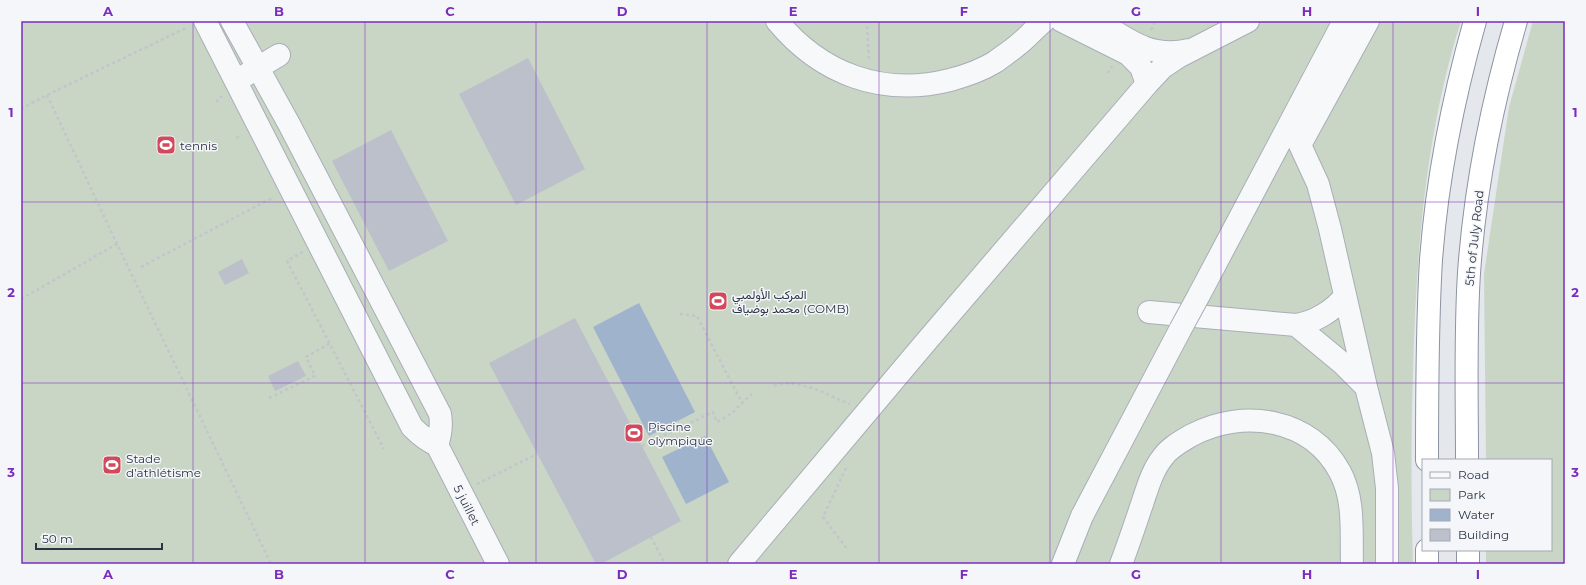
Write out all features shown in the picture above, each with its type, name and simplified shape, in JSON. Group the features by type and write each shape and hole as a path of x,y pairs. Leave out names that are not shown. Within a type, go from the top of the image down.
{"highway":[{"path":"1427,459 1429,291 1435,224 1454,100 1475,21"},
{"name":"5th of July Road","path":"1467,459 1467,303 1476,206 1491,114 1516,21"},
{"path":"1427,551 1427,564"},
{"path":"1468,551 1468,564"}],"street":[{"path":"201,21 235,81 291,188 412,427 423,438 437,445 441,435 442,424 440,414 232,21"},
{"path":"777,21 791,38 814,57 842,72 871,82 902,86 934,84 965,76 994,62 1020,43 1044,21"},
{"path":"1062,21 1094,26 1147,49 1169,52 1192,49"},
{"path":"739,564 925,343 1147,84 1163,67 1192,49 1248,21"},
{"path":"1063,564 1082,516 1344,21"},
{"path":"1300,145 1368,21"},
{"path":"1094,26 1120,50 1132,57 1141,67 1147,84"},
{"path":"235,81 279,55"},
{"path":"1288,127 1300,145 1318,184 1383,453 1387,488 1387,564"},
{"path":"1149,312 1296,325 1314,320 1339,303 1345,296"},
{"path":"1296,325 1342,363 1366,387"},
{"path":"391,383 418,370"},
{"path":"1121,564 1151,477 1162,457 1180,442 1198,432 1222,422 1244,420 1282,424 1299,431 1330,456 1341,473 1350,501 1352,564"},
{"name":"5 juillet","path":"437,445 498,564"}],"path":[{"path":"21,109 46,94 201,21"},
{"path":"867,26 871,82"},
{"path":"46,94 271,564"},
{"path":"141,267 291,188"},
{"path":"318,242 287,261 384,449"},
{"path":"21,299 117,244"},
{"path":"680,314 697,316 742,403"},
{"path":"269,398 315,376 306,357 330,344"},
{"path":"774,386 787,383 800,384 868,411"},
{"path":"642,446 713,412 717,422 732,413 752,394"},
{"path":"489,478 537,454"},
{"path":"847,467 823,517 848,549"},
{"path":"651,537 665,564"}],"green space":[{"name":"المركب الأولمبي محمد بوضياف (COMB)","path":"21,21 1461,21 1439,108 1431,151 1420,240 1414,329 1412,397 1413,564 21,564"},
{"path":"1533,21 1565,21 1565,564 1486,564 1486,551 1552,551 1552,459 1486,459 1484,274 1509,107"}],"water":[{"path":"639,303 695,412 649,436 593,327"},
{"path":"705,436 729,482 686,504 662,457"}],"building":[{"path":"528,58 585,169 516,205 459,94"},
{"path":"391,130 448,241 389,271 332,161"},
{"path":"242,259 249,273 225,285 218,272"},
{"path":"575,318 681,521 601,564 596,564 489,363"},
{"path":"298,361 306,376 275,391 268,376"}],"place":[{"name":"tennis","path":"166,145"},
{"name":"المركب الأولمبي محمد بوضياف (COMB)","path":"718,301"},
{"name":"Piscine olympique","path":"634,433"},
{"name":"Stade d’athlétisme","path":"112,465"}]}
